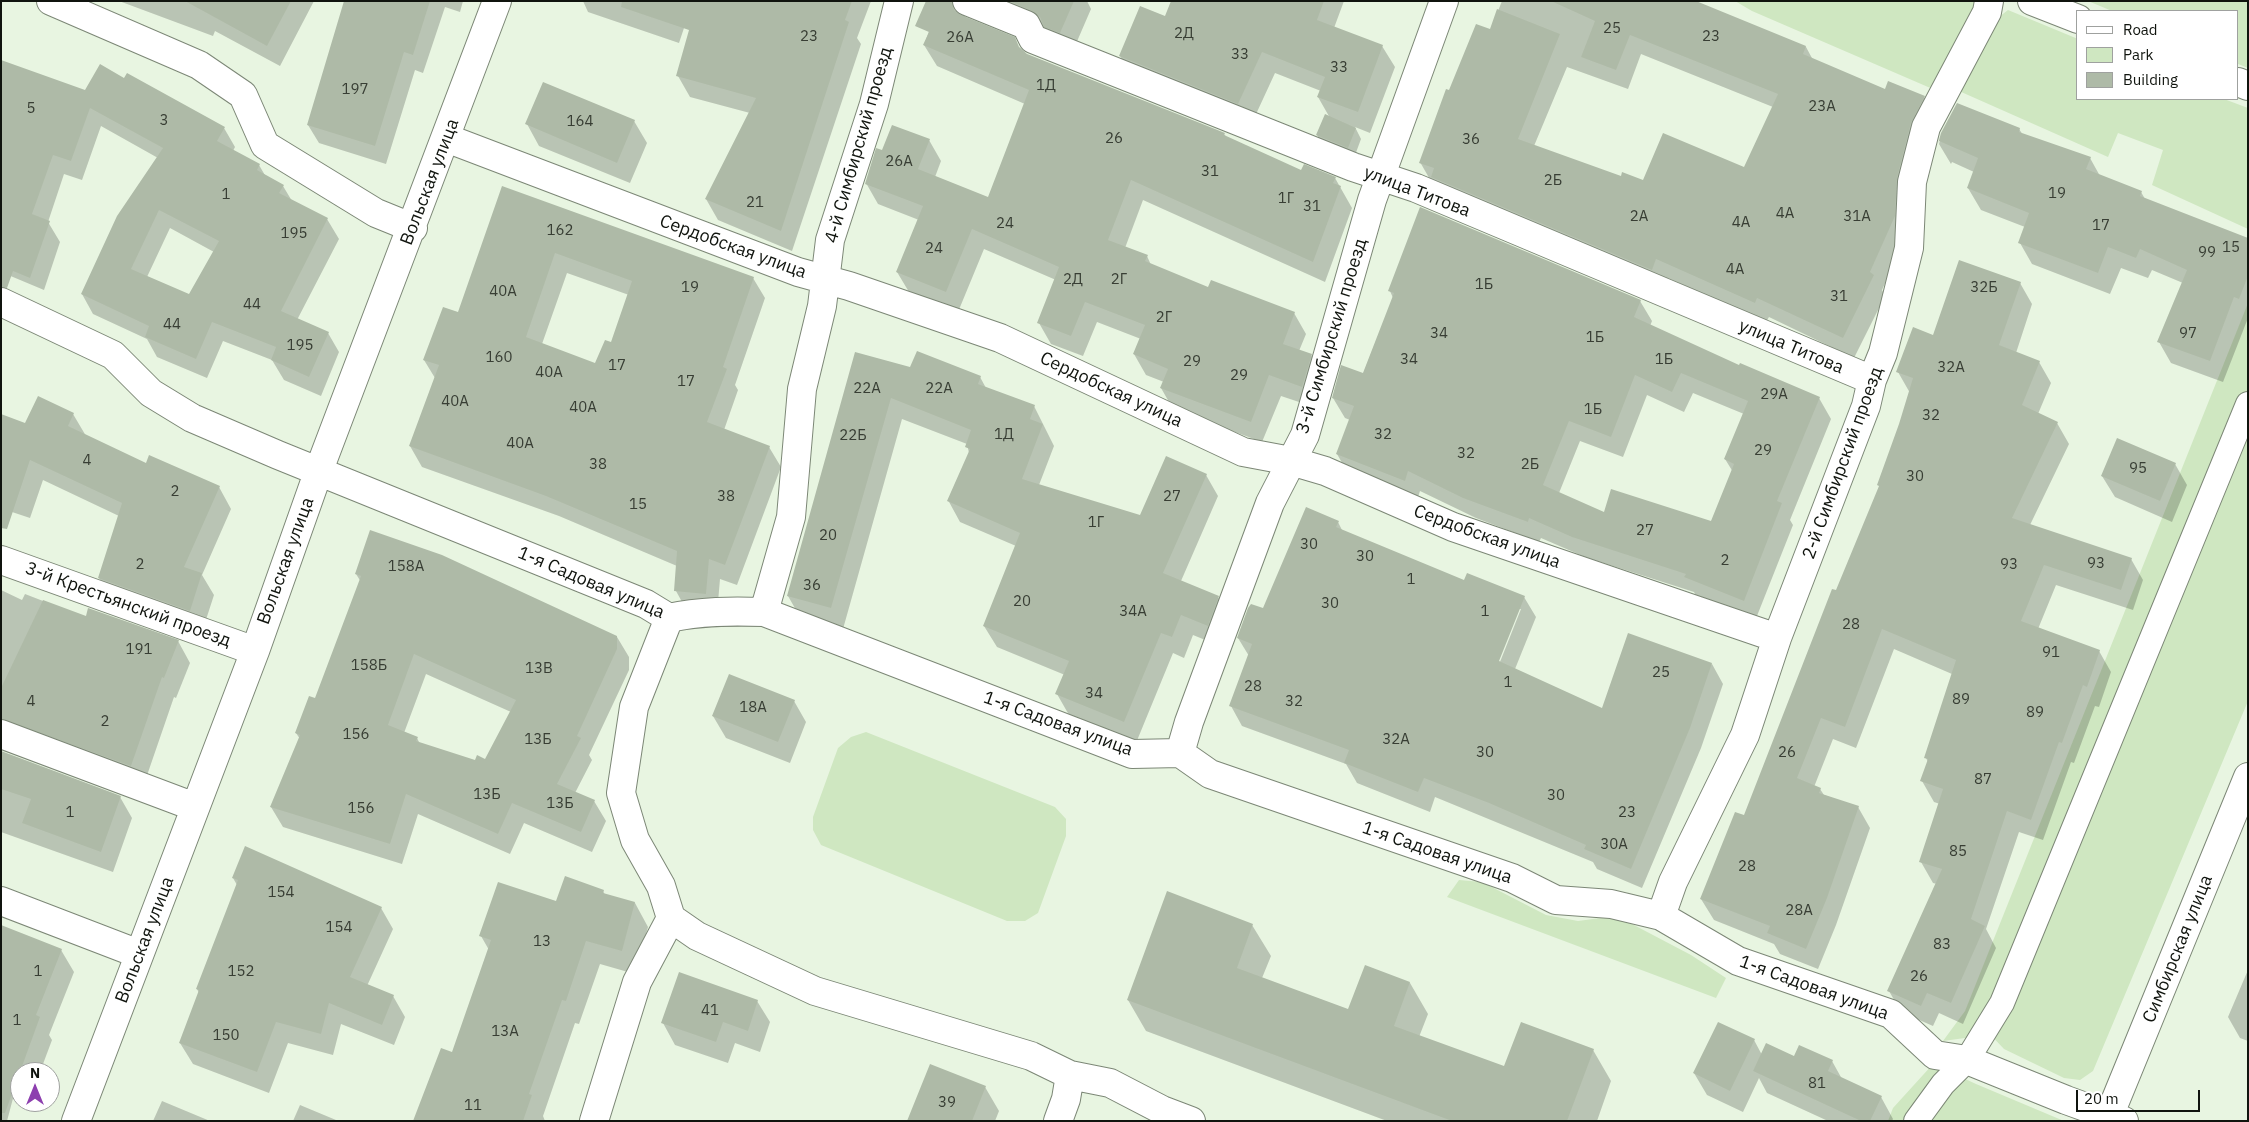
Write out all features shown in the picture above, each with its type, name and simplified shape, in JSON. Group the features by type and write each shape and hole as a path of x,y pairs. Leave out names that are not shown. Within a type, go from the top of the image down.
{"street":[{"path":"51,1 198,65 243,95 265,145 376,213 413,228"},
{"name":"Вольская улица","path":"76,1121 255,651 319,470 413,228 497,1"},
{"name":"4-й Симбирский проезд","path":"764,612 791,517 802,388 826,281 830,240 874,104 899,1"},
{"name":"улица Титова","path":"967,1 1026,25 1033,39 1381,178 1416,188 1872,380"},
{"name":"3-й Симбирский проезд","path":"1180,753 1189,722 1270,503 1305,435 1372,200 1444,1"},
{"name":"2-й Симбирский проезд","path":"1661,916 1673,882 1744,735 1777,638 1866,406 1872,380 1883,353 1909,248 1912,182 1926,127 1986,12 1989,1"},
{"path":"2032,1 2076,18"},
{"name":"Сердобская улица","path":"446,138 798,272 849,286 1000,338 1243,452 1291,461 1325,471 1453,527 1777,638"},
{"name":"1-я Садовая улица","path":"1,302 113,355 151,393 192,418 646,604 669,618 687,614 740,611 764,612 1132,754 1180,753 1210,774 1512,878 1556,900 1611,904 1661,916 1738,961 1891,1014 1935,1055 1967,1060 2114,1119"},
{"name":"3-й Крестьянский проезд","path":"1,560 255,651"},
{"path":"669,618 634,707 621,793 635,840 662,886 671,918 697,936 815,991 1031,1056 1070,1075 1110,1083 1162,1110 1191,1121"},
{"path":"1,734 195,807"},
{"name":"Симбирская улица","path":"2114,1119 2248,777"},
{"path":"1,901 139,954"},
{"path":"594,1121 637,982 671,918"},
{"path":"1058,1121 1066,1100 1070,1075"}],"lane":[{"path":"1916,1121 1943,1084 1967,1060 2002,1003 2248,404"}],"green space":[{"path":"1735,1 1976,1 1976,7 1935,90 1752,11"},
{"path":"2088,1 2248,1 2248,68 2239,64 2239,10 2110,10"},
{"path":"2008,10 2076,38 2076,100 2227,100 2248,108 2248,229 2152,185 2163,150 2118,133 2108,157 1959,91 1999,17"},
{"path":"2248,303 2248,701 2093,1071 2080,1080 2064,1078 2004,1049 1985,1029 1965,1038 1943,1041 1965,1011"},
{"path":"866,732 1055,807 1066,819 1066,836 1038,913 1025,921 1007,921 821,845 813,830 813,817 838,748 851,737"},
{"path":"1459,880 1482,882 1546,915 1578,921 1608,917 1632,924 1691,955 1726,978 1716,998 1447,897"},
{"path":"1933,1064 2064,1121 1888,1121 1893,1108"}],"building":[{"path":"185,1 291,1 267,46"},
{"path":"344,1 430,1 413,55 404,52 375,146 307,125"},
{"path":"622,1 852,1 845,20 849,22 781,231 705,199 756,98 676,76 689,30 621,7"},
{"path":"926,1 952,1 954,10 961,15 1015,37 1019,47 1027,54 1225,133 1224,135 1301,170 1304,164 1336,177 1333,183 1341,186 1313,262 1131,180 1108,240 1148,255 1145,261 1208,287 1211,280 1295,312 1283,344 1312,354 1302,387 1269,375 1251,422 1160,388 1168,369 1133,354 1145,325 1085,302 1071,336 1037,323 1059,267 972,229 946,292 896,272 923,206 865,184 876,148 882,150 892,125 930,139 918,169 988,197 1029,90 923,45 929,32 915,26"},
{"path":"1009,1 1074,1 1060,33 1044,27 1040,17 1032,11"},
{"path":"1171,1 1324,1 1317,20 1383,45 1358,112 1317,97 1325,77 1262,52 1238,104 1119,56 1140,6 1165,16"},
{"path":"1551,1 1696,1 1806,46 1803,54 1885,89 1888,81 1925,96 1911,123 1897,178 1895,216 1870,272 1874,275 1843,338 1757,298 1755,303 1656,259 1652,270 1431,177 1434,168 1419,163 1446,89 1449,90 1476,24 1490,29 1497,9 1560,34 1518,139 1621,176 1622,172 1643,180 1663,133 1744,167 1778,94 1630,35 1616,70 1581,57 1595,21"},
{"path":"1,60 85,90 100,64 124,78 127,73 225,127 217,141 260,164 257,170 284,185 279,193 328,218 281,311 329,332 309,377 271,360 276,347 212,322 196,359 145,337 149,326 81,294 117,216 163,148 90,108 71,161 53,155 32,214 50,221 30,278 13,271 7,288 1,287","holes":["159,210 219,241 189,294 131,269"]},
{"path":"543,82 635,120 617,163 525,124"},
{"path":"1957,103 2020,128 2019,132 2091,157 2086,169 2142,191 2140,196 2248,238 2248,276 2239,299 2234,297 2210,361 2157,342 2187,270 2140,249 2136,258 2108,247 2098,273 2018,243 2029,213 1967,188 1978,158 1939,141 1938,144 1941,133"},
{"path":"1325,114 1356,128 1348,148 1316,135"},
{"path":"502,186 754,277 723,367 727,369 707,422 770,446 725,565 709,559 706,594 674,591 677,551 546,496 409,446 439,365 423,360 443,307 458,312","holes":["555,253 632,281 611,342 605,340 595,363 526,337"]},
{"path":"1420,207 1641,300 1634,317 1739,365 1740,363 1820,397 1777,501 1782,503 1744,601 1684,577 1686,574 1572,537 1529,518 1528,522 1463,498 1408,471 1405,481 1336,454 1354,406 1332,398 1341,365 1363,373 1394,293 1388,291","holes":["1681,373 1748,401 1724,459 1734,464 1711,521 1611,489 1604,512 1543,485 1569,421 1611,437 1635,375 1672,392"]},
{"path":"1959,260 2021,282 1999,345 2040,361 2022,405 2058,422 2012,518 2132,558 2121,590 2044,565 2021,621 2100,650 2087,687 2083,685 2062,743 2059,742 2031,820 2007,811 1971,919 1985,926 1951,1003 1927,993 1921,1006 1887,991 1942,869 1919,862 1943,789 1920,781 1928,759 1924,758 1956,660 1882,629 1845,727 1821,718 1797,778 1821,788 1819,793 1859,806 1827,898 1806,949 1767,933 1770,926 1700,899 1735,812 1744,815 1832,589 1836,590 1879,486 1877,485 1913,378 1896,372 1913,327 1933,335"},
{"path":"917,351 981,376 978,384 1035,405 1030,419 1043,424 1022,479 1140,515 1166,456 1207,474 1163,573 1219,596 1208,626 1181,615 1172,637 1161,633 1124,722 1055,694 1069,661 983,626 1020,533 947,501 970,449 965,447 971,430 891,398 831,608 787,596 855,352 910,367"},
{"path":"38,396 74,413 68,426 146,463 149,455 220,486 184,567 202,573 190,611 98,578 122,503 30,460 7,529 1,528 1,414 25,423"},
{"path":"2117,438 2176,463 2160,501 2101,476"},
{"path":"1306,507 1339,521 1336,527 1464,580 1467,573 1525,596 1499,661 1602,708 1628,633 1712,663 1690,728 1631,869 1584,849 1586,845 1489,803 1424,778 1418,792 1344,763 1349,750 1229,706 1252,644 1237,638 1248,608 1251,604 1263,608"},
{"path":"370,530 442,555 617,636 617,649 577,736 581,738 557,784 595,800 581,832 512,803 498,834 406,794 390,844 270,807 300,735 295,733 309,696 315,698 361,576 355,574","holes":["414,654 516,700 485,759 477,755 475,760 416,741 418,737 388,725"]},
{"path":"43,600 86,616 88,608 179,640 164,678 162,677 131,766 1,719 1,688"},
{"path":"729,674 795,700 778,742 712,716"},
{"path":"1,751 121,796 101,852 22,823 31,799 1,789"},
{"path":"245,846 382,907 350,977 394,995 382,1025 329,1003 321,1034 276,1022 257,1072 179,1043 199,990 196,989 238,880 232,878"},
{"path":"565,876 604,890 603,893 635,902 622,951 586,941 566,1001 562,1000 529,1094 532,1095 523,1121 413,1121 441,1048 452,1052 491,940 479,936 498,882 556,901"},
{"path":"1167,891 1253,924 1237,968 1348,1009 1365,965 1410,982 1394,1026 1504,1066 1521,1022 1594,1049 1567,1121 1452,1121 1127,1000"},
{"path":"1,925 62,949 36,1015 40,1017 24,1062 10,1062 10,1099 5,1113 1,1113"},
{"path":"679,972 758,1000 748,1031 723,1022 716,1042 661,1023"},
{"path":"1718,1022 1755,1039 1730,1091 1693,1073"},
{"path":"1766,1043 1794,1056 1799,1045 1833,1060 1828,1071 1882,1096 1870,1121 1861,1121 1753,1071"},
{"path":"930,1064 986,1086 972,1121 907,1121"}]}
